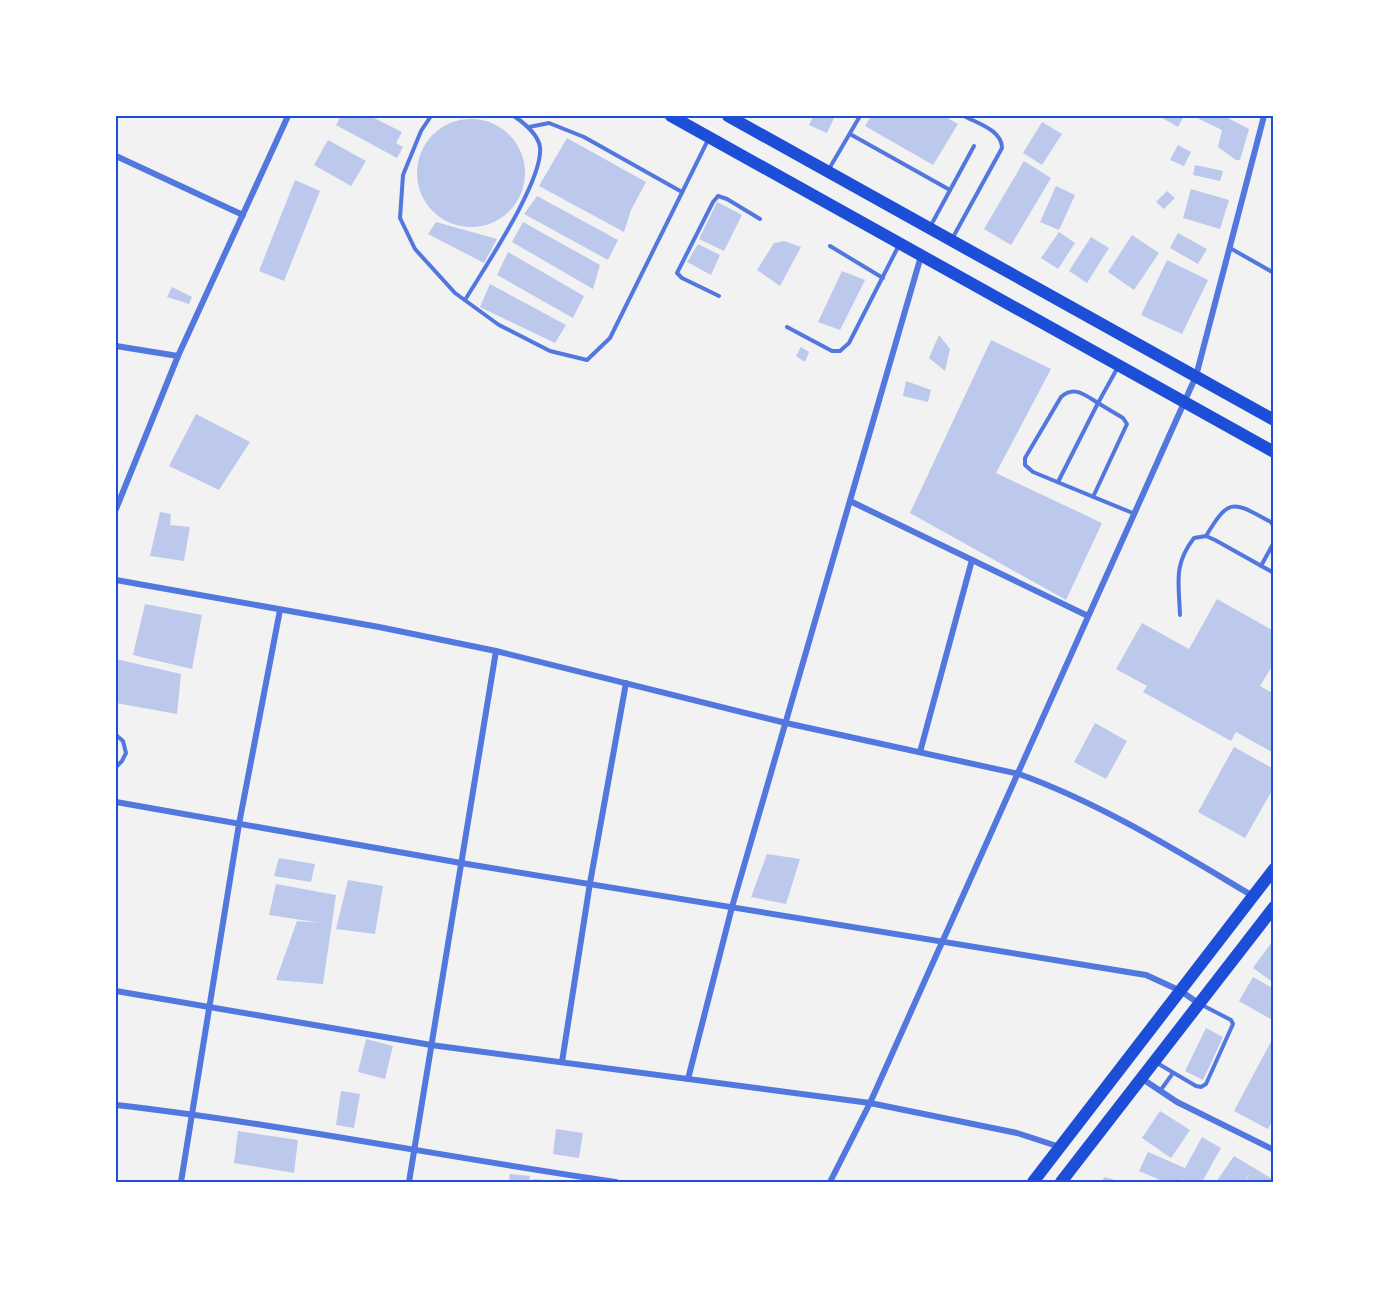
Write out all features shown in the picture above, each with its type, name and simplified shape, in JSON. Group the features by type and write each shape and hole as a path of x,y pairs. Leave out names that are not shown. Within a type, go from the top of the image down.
{"highway":[{"path":"671,116 1274,452"},
{"path":"728,116 1274,420"},
{"path":"1033,1182 1274,869"},
{"path":"1061,1182 1273,909"}],"street":[{"path":"116,509 178,356 288,116"},
{"path":"830,1182 870,1103 1196,376 1264,116"},
{"path":"116,156 243,215"},
{"path":"688,1079 732,907 921,256"},
{"path":"116,346 178,356"},
{"path":"850,501 1088,616"},
{"path":"920,752 972,560"},
{"path":"116,580 496,651 786,723 1019,774 1055,787 1155,838 1253,896"},
{"path":"181,1182 194,1114 239,824 280,610"},
{"path":"409,1182 496,651"},
{"path":"562,1062 590,882 626,683"},
{"path":"116,802 461,862 1146,975 1180,991 1198,1003"},
{"path":"116,992 431,1045 870,1103 1017,1133 1060,1147"},
{"path":"1141,1078 1177,1102 1274,1150"},
{"path":"116,1105 194,1114 616,1182"}],"lane":[{"path":"431,116 421,131 403,175 400,218 415,249 455,293 499,325 550,351 587,360 610,338 710,137"},
{"path":"465,300 514,220 539,164 540,146 529,128 514,116"},
{"path":"828,171 860,116"},
{"path":"951,240 1002,148 995,132 964,116"},
{"path":"529,128 549,123 584,137 682,192"},
{"path":"850,134 950,190"},
{"path":"929,229 974,146"},
{"path":"718,296 682,278 677,273 713,202 718,196 727,199 760,219"},
{"path":"787,327 832,351 840,351 849,344 900,244"},
{"path":"830,246 883,278"},
{"path":"1230,248 1274,273"},
{"path":"1058,482 1118,366"},
{"path":"1092,496 1127,424 1123,418 1077,391 1067,391 1061,397 1025,458 1025,465 1033,472 1135,514"},
{"path":"1206,536 1220,512 1239,505 1271,522 1274,527"},
{"path":"1180,615 1178,565 1194,538 1206,536 1274,573"},
{"path":"1261,566 1274,542"},
{"path":"116,735 123,741 126,753 116,767"},
{"path":"1154,1061 1196,1086 1201,1087 1206,1084 1233,1029 1231,1020 1198,1003"},
{"path":"1160,1091 1173,1073"}],"building":[{"path":"341,116 370,116 402,132 396,143 403,147 397,158 336,125"},
{"path":"813,116 835,116 827,133 809,125"},
{"path":"871,116 944,116 958,124 933,165 865,126"},
{"path":"1159,116 1184,116 1178,127"},
{"path":"1193,116 1224,116 1249,129 1240,160 1236,160 1218,147 1222,130"},
{"path":"471,119 492,123 509,135 521,152 525,173 521,194 509,211 492,223 471,227 450,223 433,211 421,194 417,173 421,152 433,135 450,123"},
{"path":"1042,122 1062,134 1042,165 1023,153"},
{"path":"567,138 646,182 631,210 624,232 539,186"},
{"path":"328,140 366,161 351,186 314,165"},
{"path":"1178,145 1191,152 1184,166 1170,160"},
{"path":"1024,161 1051,178 1011,245 984,229"},
{"path":"1195,165 1223,171 1220,181 1193,175"},
{"path":"295,180 320,191 284,281 259,271"},
{"path":"1056,186 1075,195 1059,230 1040,222"},
{"path":"1191,189 1229,200 1220,229 1183,218"},
{"path":"1167,191 1175,198 1164,209 1156,202"},
{"path":"537,196 618,240 608,260 524,214"},
{"path":"717,202 742,215 724,251 699,239"},
{"path":"436,222 497,239 484,263 428,234"},
{"path":"523,222 600,265 593,289 512,242"},
{"path":"1059,232 1075,243 1058,269 1041,258"},
{"path":"1178,233 1207,249 1198,264 1170,248"},
{"path":"1132,235 1159,253 1134,290 1108,272"},
{"path":"1091,237 1109,248 1087,283 1069,271"},
{"path":"784,241 801,247 780,286 757,270 774,243"},
{"path":"698,244 720,255 711,275 687,262"},
{"path":"508,252 584,296 573,318 497,275"},
{"path":"1167,260 1208,280 1182,334 1141,315"},
{"path":"842,271 865,280 840,330 818,322"},
{"path":"490,284 566,325 555,343 480,307"},
{"path":"172,287 192,297 189,304 167,297"},
{"path":"939,335 950,349 945,371 929,358"},
{"path":"991,340 1051,369 996,473 1102,523 1066,600 910,513"},
{"path":"801,347 809,352 805,362 796,356"},
{"path":"906,381 931,390 928,402 903,396"},
{"path":"196,414 250,442 219,490 169,466"},
{"path":"160,512 171,514 170,525 190,527 184,561 150,556"},
{"path":"1217,599 1274,631 1274,663 1260,686 1274,694 1274,753 1236,732 1231,741 1143,692 1147,686 1116,669 1142,623 1189,649"},
{"path":"145,604 202,615 192,669 133,655"},
{"path":"116,659 181,674 177,714 116,703"},
{"path":"1095,723 1127,741 1106,779 1074,762"},
{"path":"1234,747 1274,769 1274,787 1245,838 1198,812"},
{"path":"767,854 800,859 786,904 751,897"},
{"path":"279,858 315,864 311,882 274,876"},
{"path":"348,880 383,886 375,934 336,929"},
{"path":"276,884 336,895 323,984 276,980 297,921 321,923 269,915"},
{"path":"1274,939 1274,983 1253,968"},
{"path":"1253,977 1274,989 1274,1021 1239,1001"},
{"path":"1206,1028 1223,1037 1203,1080 1185,1071"},
{"path":"1274,1036 1274,1118 1268,1129 1234,1111"},
{"path":"366,1039 393,1046 385,1079 358,1072"},
{"path":"341,1091 360,1094 354,1128 336,1125"},
{"path":"1160,1111 1190,1130 1171,1158 1142,1138"},
{"path":"556,1129 583,1133 579,1158 553,1154"},
{"path":"238,1131 298,1140 294,1173 234,1163"},
{"path":"1202,1137 1221,1148 1202,1182 1188,1182 1182,1179 1181,1182 1165,1182 1139,1171 1148,1152 1185,1168"},
{"path":"1234,1156 1274,1182 1245,1182 1250,1173 1244,1182 1216,1182"},
{"path":"510,1174 530,1176 529,1182 509,1182"},
{"path":"1104,1177 1122,1182 1102,1182"},
{"path":"533,1179 555,1181 555,1182 533,1182"}]}
